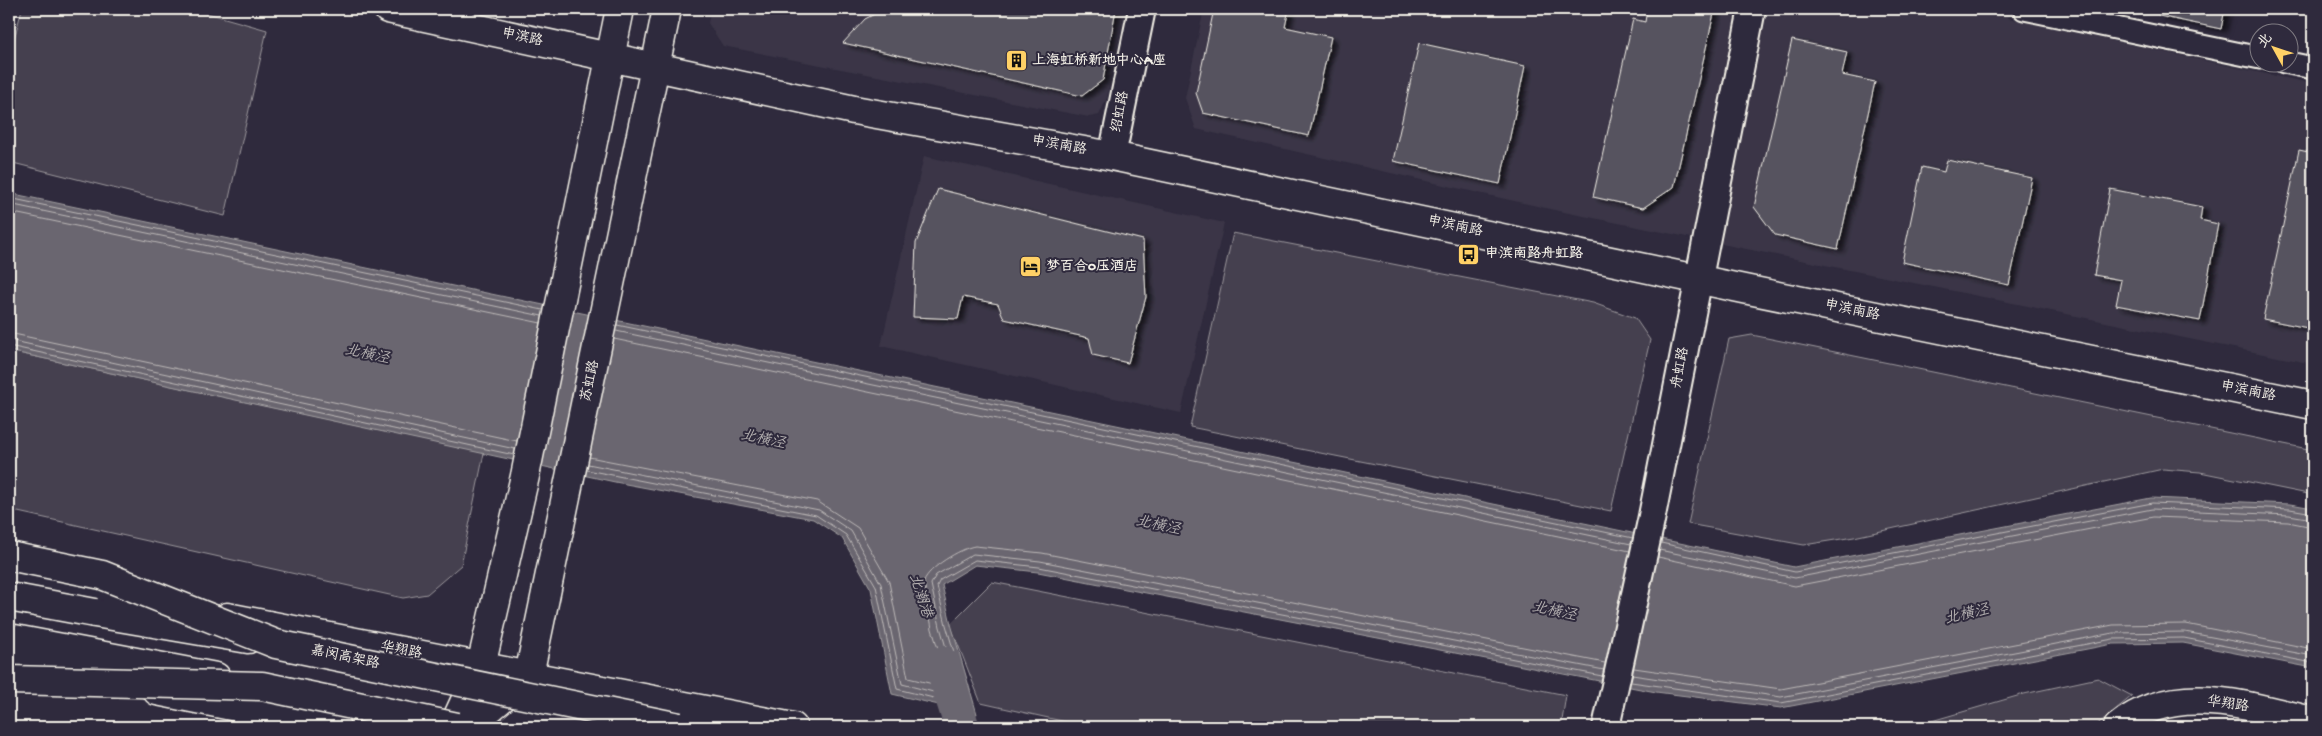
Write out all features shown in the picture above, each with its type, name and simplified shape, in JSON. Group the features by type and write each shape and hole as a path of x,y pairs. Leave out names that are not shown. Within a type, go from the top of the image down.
{"main road":[{"name":"申滨路","path":"388,9 655,67"},
{"path":"453,727 481,666 525,476 620,9"},
{"name":"苏虹路","path":"529,675 609,297 667,9"},
{"name":"申滨南路","path":"655,67 854,110 1112,156 2313,405"},
{"path":"9,556 102,575 276,644"},
{"name":"华翔路","path":"9,574 793,727"},
{"name":"嘉闵高架路","path":"9,597 276,644 679,727"},
{"path":"9,638 262,686 457,727"},
{"path":"9,661 336,727"},
{"path":"468,727 529,675"},
{"path":"9,680 262,686"},
{"name":"华翔路","path":"2118,727 2163,704 2219,700 2313,721"}],"street":[{"name":"绍虹路","path":"1112,156 1142,9"},
{"name":"舟虹路","path":"1609,716 1651,521 1752,9"},
{"path":"2024,9 2250,56"},
{"path":"2300,65 2313,68"}],"shaded area":[{"path":"22,9 193,9 267,30 225,216 9,162 9,58"},
{"path":"711,9 1126,9 1107,98 1099,115 1089,117 723,46 708,23"},
{"path":"1204,9 2011,9 2008,18 2250,70 2250,72 2313,84 2313,364 1559,211 1196,129 1185,98"},
{"path":"924,156 1224,223 1181,413 881,346"},
{"path":"1233,233 1593,303 1635,318 1650,340 1611,511 1190,427"},
{"path":"1752,335 2313,450 2313,495 2200,472 2163,469 1854,537 1804,545 1688,524 1729,339"},
{"path":"9,351 484,453 461,565 427,594 403,598 9,510"},
{"path":"992,582 1566,695 1561,727 1089,727 981,703 950,624"},
{"path":"2098,678 2132,696 2094,727 1911,727 2024,694"}],"water":[{"name":"北横泾","path":"9,193 1794,567 2151,498 2290,504 2313,508 2313,668 2183,643 2113,644 1781,708 1656,692 1038,572 975,565 942,585 951,624 977,714 892,694 871,589 842,538 813,519 615,482 9,351"}],"building":[{"name":"上海虹桥新地中心A座","path":"884,9 1116,9 1103,80 1082,96 843,43 865,19"},
{"path":"1214,9 1289,9 1285,27 1331,37 1309,136 1203,113 1196,93"},
{"path":"1647,9 1715,9 1674,187 1643,208 1593,197 1633,19 1645,22"},
{"path":"2160,9 2225,9 2221,29 2159,16"},
{"path":"1792,40 1847,52 1842,75 1875,82 1838,249 1775,235 1754,207"},
{"path":"1419,43 1525,66 1500,184 1393,161"},
{"path":"2299,150 2313,153 2313,329 2263,319"},
{"path":"1947,160 2032,178 2009,285 1902,262 1922,167 1944,172"},
{"name":"梦百合0压酒店","path":"938,189 1143,240 1146,297 1128,363 1093,355 1089,338 1004,319 998,304 963,297 958,319 913,317 916,243"},
{"path":"2110,189 2202,207 2200,220 2218,224 2200,321 2116,305 2121,280 2094,275"}],"waterway":[{"name":"北潮港","path":"942,664 962,727"}],"place":[{"name":"上海虹桥新地中心A座","path":"1016,61"},
{"name":"申滨南路舟虹路","path":"1469,254"},
{"name":"梦百合0压酒店","path":"1030,267"}]}
